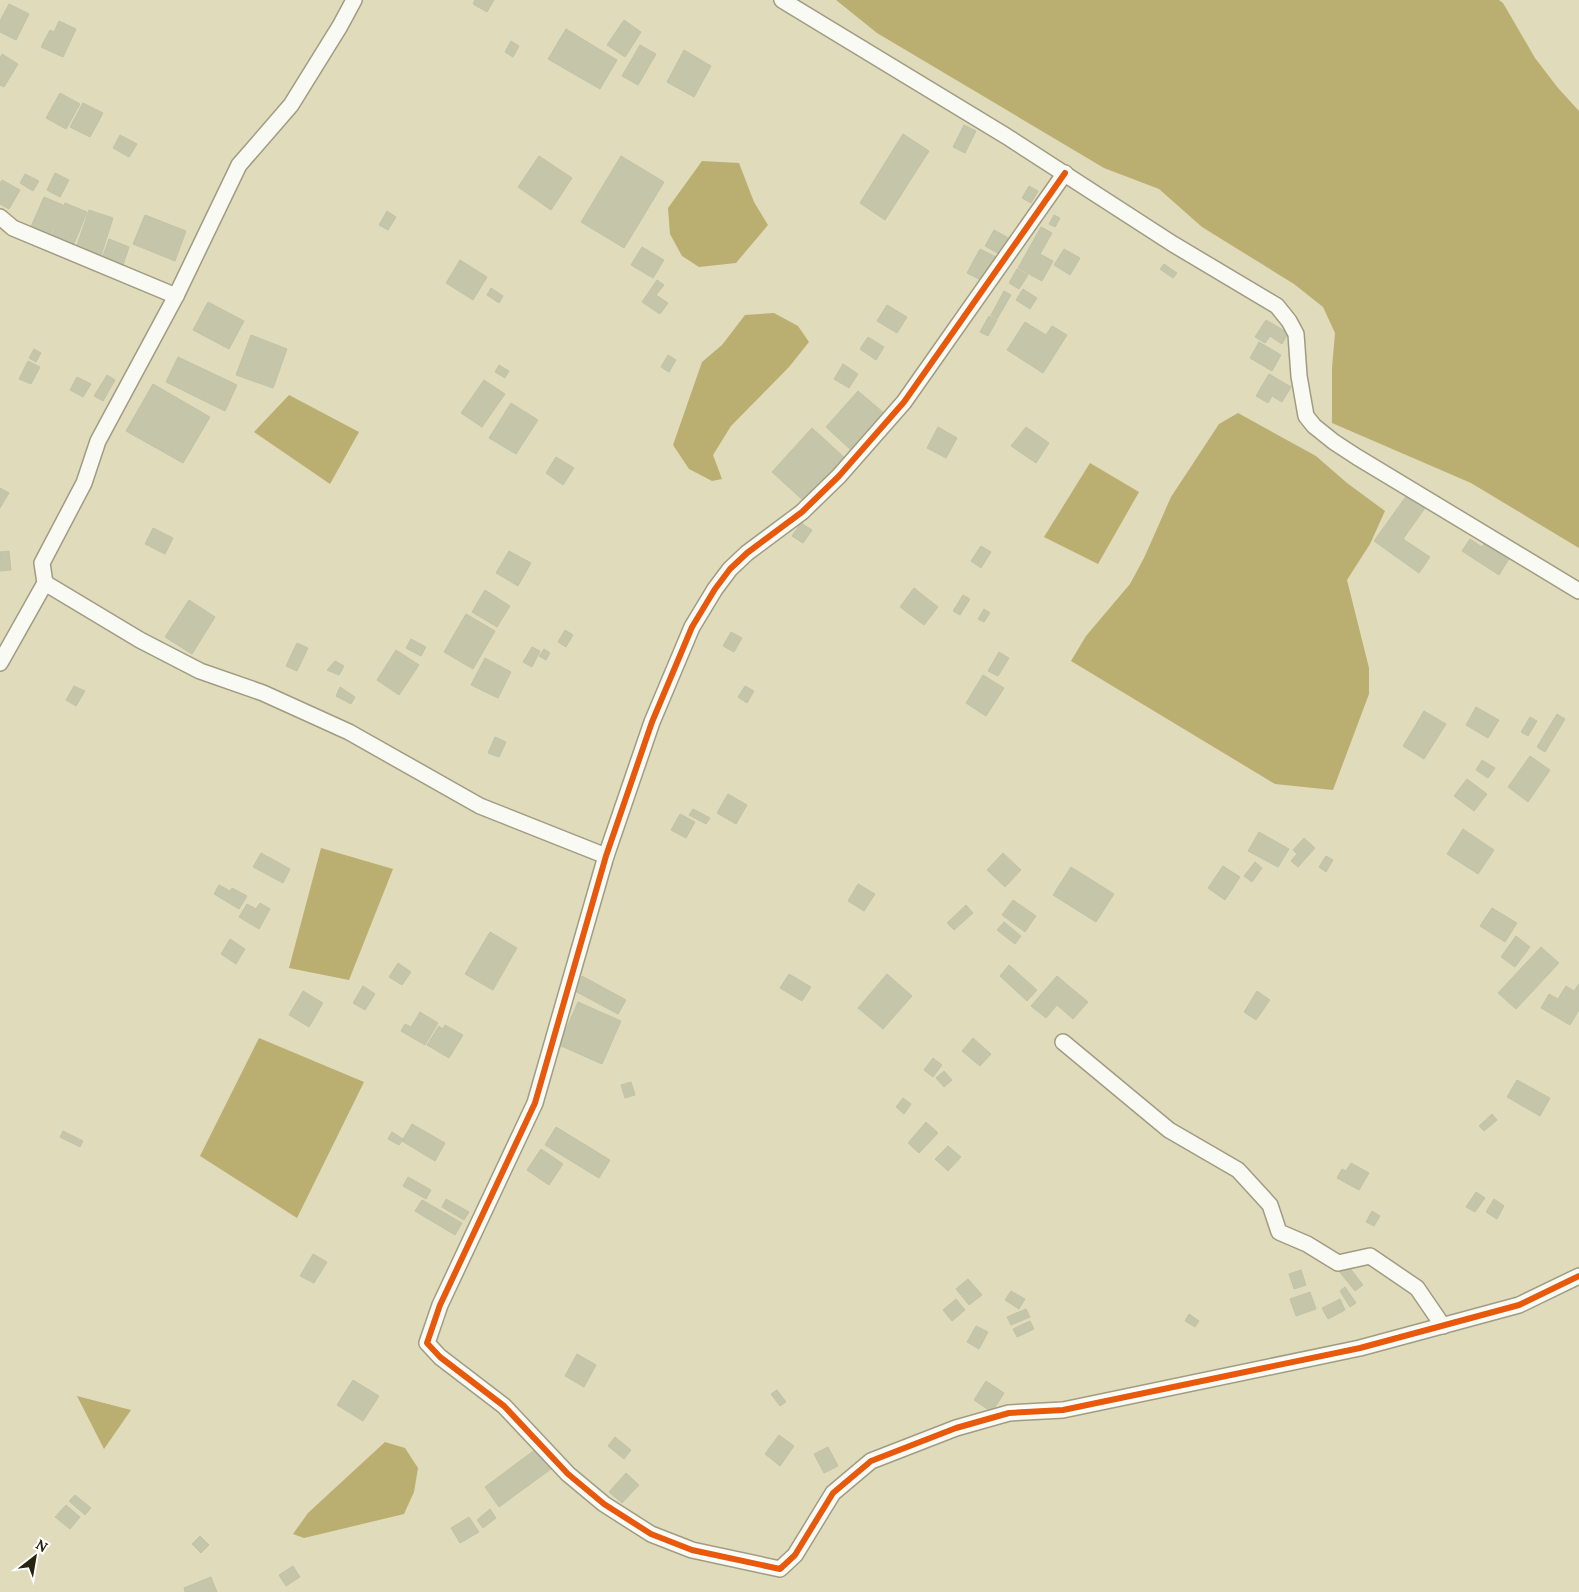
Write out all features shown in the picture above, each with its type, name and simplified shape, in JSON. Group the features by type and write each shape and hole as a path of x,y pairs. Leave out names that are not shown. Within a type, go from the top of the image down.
{"street":[{"path":"0,663 45,583 42,563 84,483 98,441 176,296 239,165 291,105 354,0"},
{"path":"782,0 1065,173 1173,244 1277,306 1296,334 1299,376 1306,416 1314,426 1357,457 1579,591"},
{"path":"1065,173 904,402 839,476 802,512 747,553 730,569 715,589 692,627 652,722 606,856 535,1102 440,1305 428,1343 440,1357 504,1406 568,1474 604,1504 651,1534 692,1550 780,1569 795,1555 833,1492 871,1461 956,1428 1009,1413 1063,1410 1360,1348 1519,1305 1579,1276"},
{"path":"0,217 13,228 176,296"},
{"path":"45,583 140,640 200,671 272,696 349,732 480,806 606,856"},
{"path":"1063,1042 1169,1130 1238,1170 1270,1205 1279,1232 1307,1244 1338,1263 1370,1256 1417,1288 1443,1326"}],"shaded area":[{"path":"836,0 1499,0 1503,3 1535,58 1579,111 1579,548 1471,483 1332,423 1332,368 1335,333 1323,307 1294,284 1202,227 1159,189 1104,168 877,33"},
{"path":"702,161 739,163 754,202 768,225 736,263 699,267 682,256 670,234 668,208"},
{"path":"774,313 798,326 809,342 789,367 731,426 713,455 722,479 712,481 689,469 673,445 702,362 722,345 745,315"},
{"path":"289,395 359,432 330,484 254,432"},
{"path":"1238,413 1316,456 1347,483 1385,511 1370,544 1347,580 1369,668 1369,694 1333,790 1275,784 1071,661 1086,636 1130,584 1144,558 1171,497 1219,424"},
{"path":"1090,463 1139,492 1098,564 1044,537"},
{"path":"321,848 393,869 349,980 289,968"},
{"path":"259,1038 364,1082 297,1218 200,1156"},
{"path":"77,1396 131,1410 104,1449"},
{"path":"385,1442 405,1448 418,1468 414,1492 404,1514 304,1538 293,1534 308,1513"}],"building":[{"path":"475,0 494,0 487,12 473,4"},
{"path":"9,4 29,14 16,40 0,32 0,21"},
{"path":"624,20 641,32 625,57 607,45"},
{"path":"59,21 76,29 63,57 41,47 50,30 54,32"},
{"path":"566,29 617,60 600,89 548,59"},
{"path":"511,41 519,46 513,57 505,52"},
{"path":"640,45 656,54 638,85 622,76"},
{"path":"684,50 711,66 694,97 667,82"},
{"path":"2,54 18,64 4,87 0,85 0,58"},
{"path":"60,93 80,104 66,129 46,118"},
{"path":"83,103 103,113 90,137 70,127"},
{"path":"964,125 976,131 965,153 953,147"},
{"path":"903,134 929,151 885,220 860,203"},
{"path":"120,135 137,144 129,157 113,148"},
{"path":"539,156 572,178 551,210 518,187"},
{"path":"621,156 664,182 624,248 581,222"},
{"path":"55,173 69,180 60,197 47,190"},
{"path":"25,174 39,181 33,191 20,183"},
{"path":"2,180 20,190 9,209 0,204 0,183"},
{"path":"1029,186 1038,191 1031,203 1022,198"},
{"path":"44,197 63,205 49,237 30,229"},
{"path":"65,203 87,212 73,246 51,236"},
{"path":"89,210 113,218 100,259 75,251"},
{"path":"387,211 396,217 388,230 379,225"},
{"path":"145,215 186,231 175,261 133,244"},
{"path":"1054,215 1060,218 1055,227 1049,224"},
{"path":"1041,227 1052,233 1040,254 1053,261 1042,281 1018,268"},
{"path":"994,230 1012,240 1003,256 985,246"},
{"path":"109,239 129,247 122,268 101,261"},
{"path":"642,247 664,260 653,278 631,265"},
{"path":"980,249 1000,259 987,283 967,273"},
{"path":"1064,249 1080,258 1070,275 1054,265"},
{"path":"460,260 487,277 473,300 446,283"},
{"path":"1164,264 1177,273 1173,278 1160,269"},
{"path":"1017,269 1028,275 1019,289 1009,283"},
{"path":"657,280 664,285 656,295 668,303 660,314 642,302"},
{"path":"491,288 503,296 499,303 487,295"},
{"path":"1023,289 1037,298 1030,309 1016,300"},
{"path":"1004,291 1011,295 997,319 991,315"},
{"path":"208,302 244,321 229,349 193,330"},
{"path":"887,305 907,317 897,333 877,321"},
{"path":"989,316 997,320 988,336 980,332"},
{"path":"1266,320 1288,333 1282,344 1270,336 1265,343 1255,337"},
{"path":"1025,322 1046,335 1052,326 1067,335 1043,373 1007,350"},
{"path":"251,335 287,349 273,388 236,375"},
{"path":"868,337 884,347 876,360 860,349"},
{"path":"1259,342 1281,355 1272,371 1250,358"},
{"path":"34,349 41,353 36,362 29,358"},
{"path":"668,355 676,360 669,372 661,367"},
{"path":"178,357 237,385 225,411 166,382"},
{"path":"28,361 40,367 31,384 19,379"},
{"path":"843,364 858,374 849,388 834,379"},
{"path":"499,365 509,371 505,378 495,372"},
{"path":"1269,374 1291,387 1282,402 1272,396 1268,403 1256,396"},
{"path":"107,375 115,380 103,401 94,396"},
{"path":"77,377 91,384 83,397 70,390"},
{"path":"484,380 505,394 482,427 461,413"},
{"path":"153,384 210,417 183,463 126,431"},
{"path":"858,391 884,413 851,450 826,427"},
{"path":"511,403 538,420 516,454 489,438"},
{"path":"938,427 957,438 946,458 927,448"},
{"path":"1026,427 1049,443 1036,463 1011,446"},
{"path":"812,428 846,459 806,503 772,472"},
{"path":"556,457 574,468 563,485 546,473"},
{"path":"0,488 9,493 0,508"},
{"path":"1407,495 1425,508 1403,539 1430,557 1419,573 1374,541"},
{"path":"801,523 812,530 803,543 792,536"},
{"path":"153,528 173,538 165,554 145,544"},
{"path":"1470,539 1482,547 1486,541 1510,557 1499,575 1462,551"},
{"path":"981,546 991,552 981,568 971,561"},
{"path":"9,551 11,570 0,571 0,552"},
{"path":"509,551 531,563 518,586 496,573"},
{"path":"914,588 938,607 924,625 900,607"},
{"path":"485,590 510,606 497,627 472,612"},
{"path":"963,595 970,599 960,615 953,611"},
{"path":"189,600 215,617 192,654 165,637"},
{"path":"984,609 990,613 984,622 978,619"},
{"path":"466,614 495,631 473,669 444,652"},
{"path":"565,630 573,635 566,647 558,642"},
{"path":"731,632 742,638 734,652 723,646"},
{"path":"411,639 426,647 421,656 406,648"},
{"path":"297,643 308,648 297,671 286,666"},
{"path":"532,647 540,651 532,667 523,662"},
{"path":"544,649 550,653 546,660 539,656"},
{"path":"396,650 419,665 399,695 377,680"},
{"path":"999,652 1009,658 998,676 988,671"},
{"path":"485,658 511,672 498,698 471,685"},
{"path":"335,661 344,666 339,675 327,670"},
{"path":"983,675 1004,688 986,716 966,703"},
{"path":"74,686 85,691 76,706 66,700"},
{"path":"745,686 754,691 747,703 738,697"},
{"path":"340,687 355,697 351,704 336,696"},
{"path":"1476,707 1499,720 1488,738 1466,725"},
{"path":"1424,711 1446,724 1424,759 1403,746"},
{"path":"1557,714 1565,719 1545,752 1537,747"},
{"path":"1530,717 1537,721 1528,736 1521,732"},
{"path":"495,737 506,742 499,757 488,753"},
{"path":"1530,756 1550,770 1528,802 1508,787"},
{"path":"1482,760 1495,768 1488,778 1476,770"},
{"path":"1467,779 1487,794 1474,811 1454,796"},
{"path":"728,794 747,805 736,824 717,813"},
{"path":"693,809 710,818 706,824 689,815"},
{"path":"680,814 695,822 686,838 671,830"},
{"path":"1463,829 1494,850 1478,874 1447,854"},
{"path":"1259,832 1289,849 1278,867 1248,851"},
{"path":"1304,838 1315,848 1298,867 1291,861 1297,854 1293,850"},
{"path":"261,853 290,869 283,883 253,867"},
{"path":"1003,853 1021,870 1005,887 987,870"},
{"path":"1326,856 1333,860 1326,872 1319,867"},
{"path":"1255,862 1262,868 1252,882 1244,876"},
{"path":"1223,866 1240,877 1225,900 1208,888"},
{"path":"1071,867 1114,894 1096,922 1053,895"},
{"path":"858,884 875,894 864,911 848,901"},
{"path":"219,885 230,891 232,888 247,896 239,909 214,894"},
{"path":"1013,900 1036,916 1025,932 1002,915"},
{"path":"260,903 270,909 259,929 239,917 247,904 256,909"},
{"path":"966,905 973,913 954,930 947,923"},
{"path":"1492,908 1517,923 1505,942 1480,926"},
{"path":"1004,922 1021,936 1015,944 997,930"},
{"path":"490,932 517,948 493,990 465,974"},
{"path":"1516,936 1530,947 1515,967 1501,957"},
{"path":"230,939 245,949 236,964 221,954"},
{"path":"1541,947 1559,963 1516,1009 1498,993"},
{"path":"398,963 411,972 402,985 389,977"},
{"path":"1009,965 1037,990 1027,1001 1000,976"},
{"path":"789,974 811,987 802,1001 780,988"},
{"path":"887,974 912,996 883,1029 858,1008"},
{"path":"582,976 626,1000 618,1014 575,991"},
{"path":"1057,976 1088,1002 1073,1019 1057,1005 1046,1018 1031,1006"},
{"path":"1579,984 1579,1010 1570,1025 1541,1008 1549,994 1558,999 1566,986 1574,991"},
{"path":"363,986 375,994 365,1010 353,1003"},
{"path":"303,991 323,1003 309,1027 289,1015"},
{"path":"1257,991 1270,1000 1256,1020 1244,1012"},
{"path":"578,1002 621,1021 602,1064 559,1045"},
{"path":"420,1012 438,1023 425,1045 401,1031 405,1024 411,1027"},
{"path":"445,1025 463,1035 449,1058 427,1045 439,1026 443,1029"},
{"path":"973,1038 991,1054 980,1066 962,1051"},
{"path":"933,1058 942,1065 933,1077 924,1070"},
{"path":"944,1071 952,1080 944,1087 936,1078"},
{"path":"1517,1080 1550,1098 1540,1116 1507,1097"},
{"path":"631,1082 635,1095 625,1098 621,1085"},
{"path":"903,1098 911,1104 904,1114 896,1107"},
{"path":"1492,1114 1497,1120 1484,1131 1479,1126"},
{"path":"926,1122 938,1133 919,1153 908,1143"},
{"path":"412,1124 445,1143 435,1161 402,1141"},
{"path":"556,1127 610,1160 599,1178 545,1145"},
{"path":"63,1131 83,1141 80,1147 60,1137"},
{"path":"392,1132 403,1139 399,1145 388,1139"},
{"path":"948,1146 961,1157 948,1171 935,1159"},
{"path":"541,1149 563,1164 549,1185 527,1170"},
{"path":"1351,1163 1369,1173 1359,1190 1337,1178 1342,1169 1346,1171"},
{"path":"408,1177 431,1190 426,1199 403,1186"},
{"path":"1476,1192 1485,1198 1475,1212 1466,1207"},
{"path":"446,1199 469,1212 464,1220 442,1207"},
{"path":"1494,1199 1504,1206 1497,1219 1486,1212"},
{"path":"422,1200 462,1223 455,1235 415,1211"},
{"path":"1372,1211 1380,1216 1374,1226 1366,1222"},
{"path":"313,1254 327,1262 314,1283 300,1276"},
{"path":"1346,1263 1363,1285 1355,1291 1338,1270"},
{"path":"1301,1270 1306,1285 1294,1289 1289,1274"},
{"path":"968,1279 982,1295 969,1305 956,1289"},
{"path":"1345,1287 1356,1303 1350,1307 1340,1291"},
{"path":"1011,1291 1025,1299 1019,1309 1005,1300"},
{"path":"1310,1292 1316,1309 1296,1316 1290,1299"},
{"path":"956,1299 965,1310 952,1321 943,1310"},
{"path":"1340,1299 1345,1310 1328,1319 1322,1308"},
{"path":"1026,1309 1030,1317 1011,1325 1007,1317"},
{"path":"1189,1314 1199,1321 1195,1327 1185,1321"},
{"path":"1030,1321 1034,1329 1017,1337 1013,1329"},
{"path":"976,1326 988,1332 979,1349 967,1342"},
{"path":"577,1354 596,1365 584,1387 565,1376"},
{"path":"353,1380 379,1396 363,1421 337,1405"},
{"path":"986,1381 1004,1393 992,1412 974,1400"},
{"path":"777,1390 786,1402 780,1406 771,1394"},
{"path":"779,1435 794,1446 780,1466 765,1454"},
{"path":"615,1437 631,1450 624,1459 608,1446"},
{"path":"828,1447 838,1466 824,1473 814,1454"},
{"path":"536,1449 551,1469 499,1507 485,1487"},
{"path":"626,1473 639,1485 622,1503 609,1492"},
{"path":"75,1495 91,1508 85,1515 69,1501"},
{"path":"66,1505 80,1517 70,1529 55,1517"},
{"path":"490,1509 496,1518 483,1528 477,1520"},
{"path":"469,1517 479,1532 460,1543 451,1528"},
{"path":"200,1536 209,1545 201,1553 192,1544"},
{"path":"293,1566 300,1577 286,1586 279,1575"},
{"path":"211,1577 217,1592 185,1592 184,1588"}],"cycle path":[{"path":"1065,173 904,402 839,476 802,512 747,553 730,569 715,589 692,627 652,722 606,856 535,1103 440,1305 427,1343 440,1357 504,1406 568,1474 604,1504 651,1534 692,1550 780,1569 795,1555 833,1493 871,1461 956,1428 1009,1413 1063,1410 1360,1348 1519,1305 1579,1276"}]}
